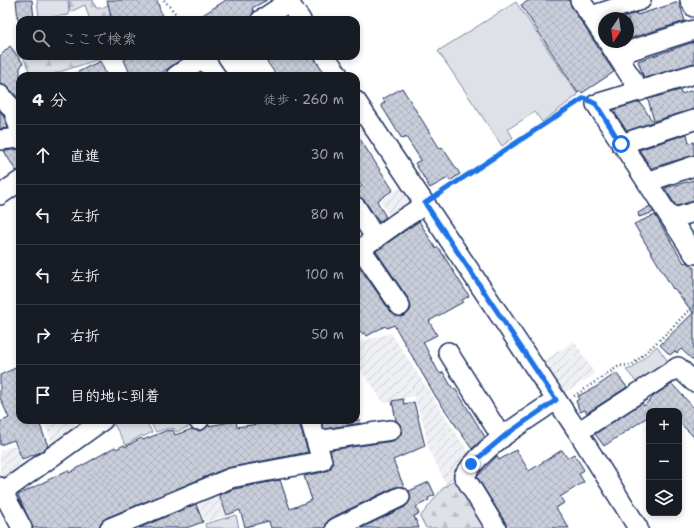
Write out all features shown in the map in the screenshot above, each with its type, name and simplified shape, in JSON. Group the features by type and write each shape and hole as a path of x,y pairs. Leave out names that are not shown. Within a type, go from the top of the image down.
{"street":[{"path":"580,0 598,27"},
{"path":"591,16 641,0"},
{"path":"690,0 694,6"},
{"path":"266,16 289,1 298,16"},
{"path":"634,43 694,30"},
{"path":"612,48 640,91"},
{"path":"182,72 198,60"},
{"path":"206,60 214,72"},
{"path":"328,60 336,72"},
{"path":"694,74 596,104 694,254"},
{"path":"0,95 13,109 16,118"},
{"path":"360,107 578,432 638,528"},
{"path":"621,144 694,120"},
{"path":"0,140 16,138"},
{"path":"646,182 694,166"},
{"path":"0,195 16,185"},
{"path":"364,247 426,204"},
{"path":"671,219 694,212"},
{"path":"360,227 364,247 400,306"},
{"path":"448,352 502,438"},
{"path":"578,432 678,367 694,382"},
{"path":"496,528 464,476 471,464 502,438 558,402"},
{"path":"22,528 1,491 97,424"},
{"path":"110,528 231,478 322,461 311,424"},
{"path":"316,442 391,430"},
{"path":"336,528 400,497"}],"path":[{"path":"164,0 178,16"},
{"path":"426,204 584,98 596,104"},
{"path":"558,402 619,366 632,364 694,306"}],"shaded area":[{"path":"402,186 414,205 392,219 380,201"},
{"path":"391,333 473,459 460,476 446,485 428,447 423,422 414,396 384,403 360,369 360,342"},
{"path":"574,341 595,374 560,396 540,363"},
{"path":"51,424 74,424 77,432 54,449 46,426"},
{"path":"14,445 24,470 3,485 0,477 0,451"},
{"path":"216,489 226,516 205,522 196,497"}],"green space":[{"path":"37,0 68,0 69,15 39,16"},
{"path":"69,0 93,0 96,8 102,8 117,0 109,16 89,16 85,5 70,12"},
{"path":"516,2 578,95 542,122 535,112 508,129 513,138 502,146 438,51"},
{"path":"25,60 97,60 59,72 29,72"},
{"path":"657,346 669,363 638,384 626,370 633,368"},
{"path":"114,424 147,424 152,432 143,437 142,435 126,445"},
{"path":"151,424 195,424 176,432 174,428 169,428 156,432"},
{"path":"460,476 491,528 426,528 420,517 443,488"},
{"path":"236,515 239,528 206,528 205,524"}],"building":[{"path":"16,0 32,0 34,16 18,16"},
{"path":"107,0 157,0 162,16 111,16"},
{"path":"226,0 267,0 252,8 254,11 252,16 201,16"},
{"path":"530,0 569,0 571,6 614,72 582,93 581,91 578,93 521,5"},
{"path":"679,2 685,21 634,37 634,14 636,13 637,15"},
{"path":"694,42 694,63 644,78 638,61"},
{"path":"10,46 16,54 16,60 21,60 23,63 20,68 20,72 16,72 16,96 8,87 0,84 0,56"},
{"path":"124,60 180,60 163,72 129,72"},
{"path":"266,60 316,60 324,72 274,72"},
{"path":"100,61 105,72 78,72"},
{"path":"402,88 440,149 442,147 460,174 450,181 448,178 430,188 415,163 421,160 406,137 402,139 381,105 385,102 383,99"},
{"path":"680,90 681,94 694,90 694,109 654,121 648,99"},
{"path":"640,102 653,122 627,131 613,110"},
{"path":"0,111 3,115 8,128 0,129"},
{"path":"687,134 689,143 694,142 694,155 651,168 639,150"},
{"path":"360,139 393,190 377,201 386,217 379,222 365,201 360,198 360,187 362,186 360,183"},
{"path":"16,150 16,171 4,151"},
{"path":"694,180 694,201 676,206 665,188"},
{"path":"650,206 654,212 639,217 638,213"},
{"path":"655,215 684,263 687,262 694,267 694,361 681,349 677,353 675,351 670,355 660,345 693,313 674,288 673,289 634,224"},
{"path":"419,221 436,249 438,247 469,296 462,300 463,302 429,321 437,335 423,342 438,371 441,374 443,372 453,389 455,388 485,437 472,449 436,397 394,325 387,328 385,326 367,336 365,333 363,334 360,331 360,268 391,312 400,317 406,315 410,311 411,306 409,300 376,251"},
{"path":"16,368 16,424 40,424 48,446 39,453 22,459 14,440 0,445 0,422 9,418 0,398 0,375"},
{"path":"616,373 627,387 587,413 585,410 580,412 576,401 579,399 578,396 596,387"},
{"path":"672,384 694,408 694,437 682,425 682,408 646,408 646,418 604,446 595,434 642,403 644,406 655,395"},
{"path":"403,399 404,404 414,402 425,446 393,460 404,487 395,487 331,518 327,522 325,528 271,528 269,521 245,527 240,510 227,515 219,495 234,489 280,480 290,509 312,500 304,476 324,472 330,469 333,464 330,450 393,441 398,438 401,434 402,428 396,420 392,401"},
{"path":"219,424 236,424 237,427 258,424 299,424 308,452 227,468 106,518 101,522 99,528 33,528 18,495 68,470 69,473 115,447 116,449 124,445 125,447 141,438 143,440 168,430 173,430 175,435 192,429 199,431 208,426"},
{"path":"322,424 355,424 324,429"},
{"path":"516,450 529,471 562,450 567,458 574,454 584,470 579,474 584,482 560,497 564,503 556,508 569,528 507,528 505,522 477,477 497,456 499,460"},
{"path":"429,482 435,495 428,498 429,500 416,507 419,514 414,516 419,528 361,528 405,507 411,498 409,491"},
{"path":"196,504 203,522 186,528 139,528"}],"route":[{"path":"471,464 507,434 556,400 425,203 584,98 596,104 621,144"}]}
